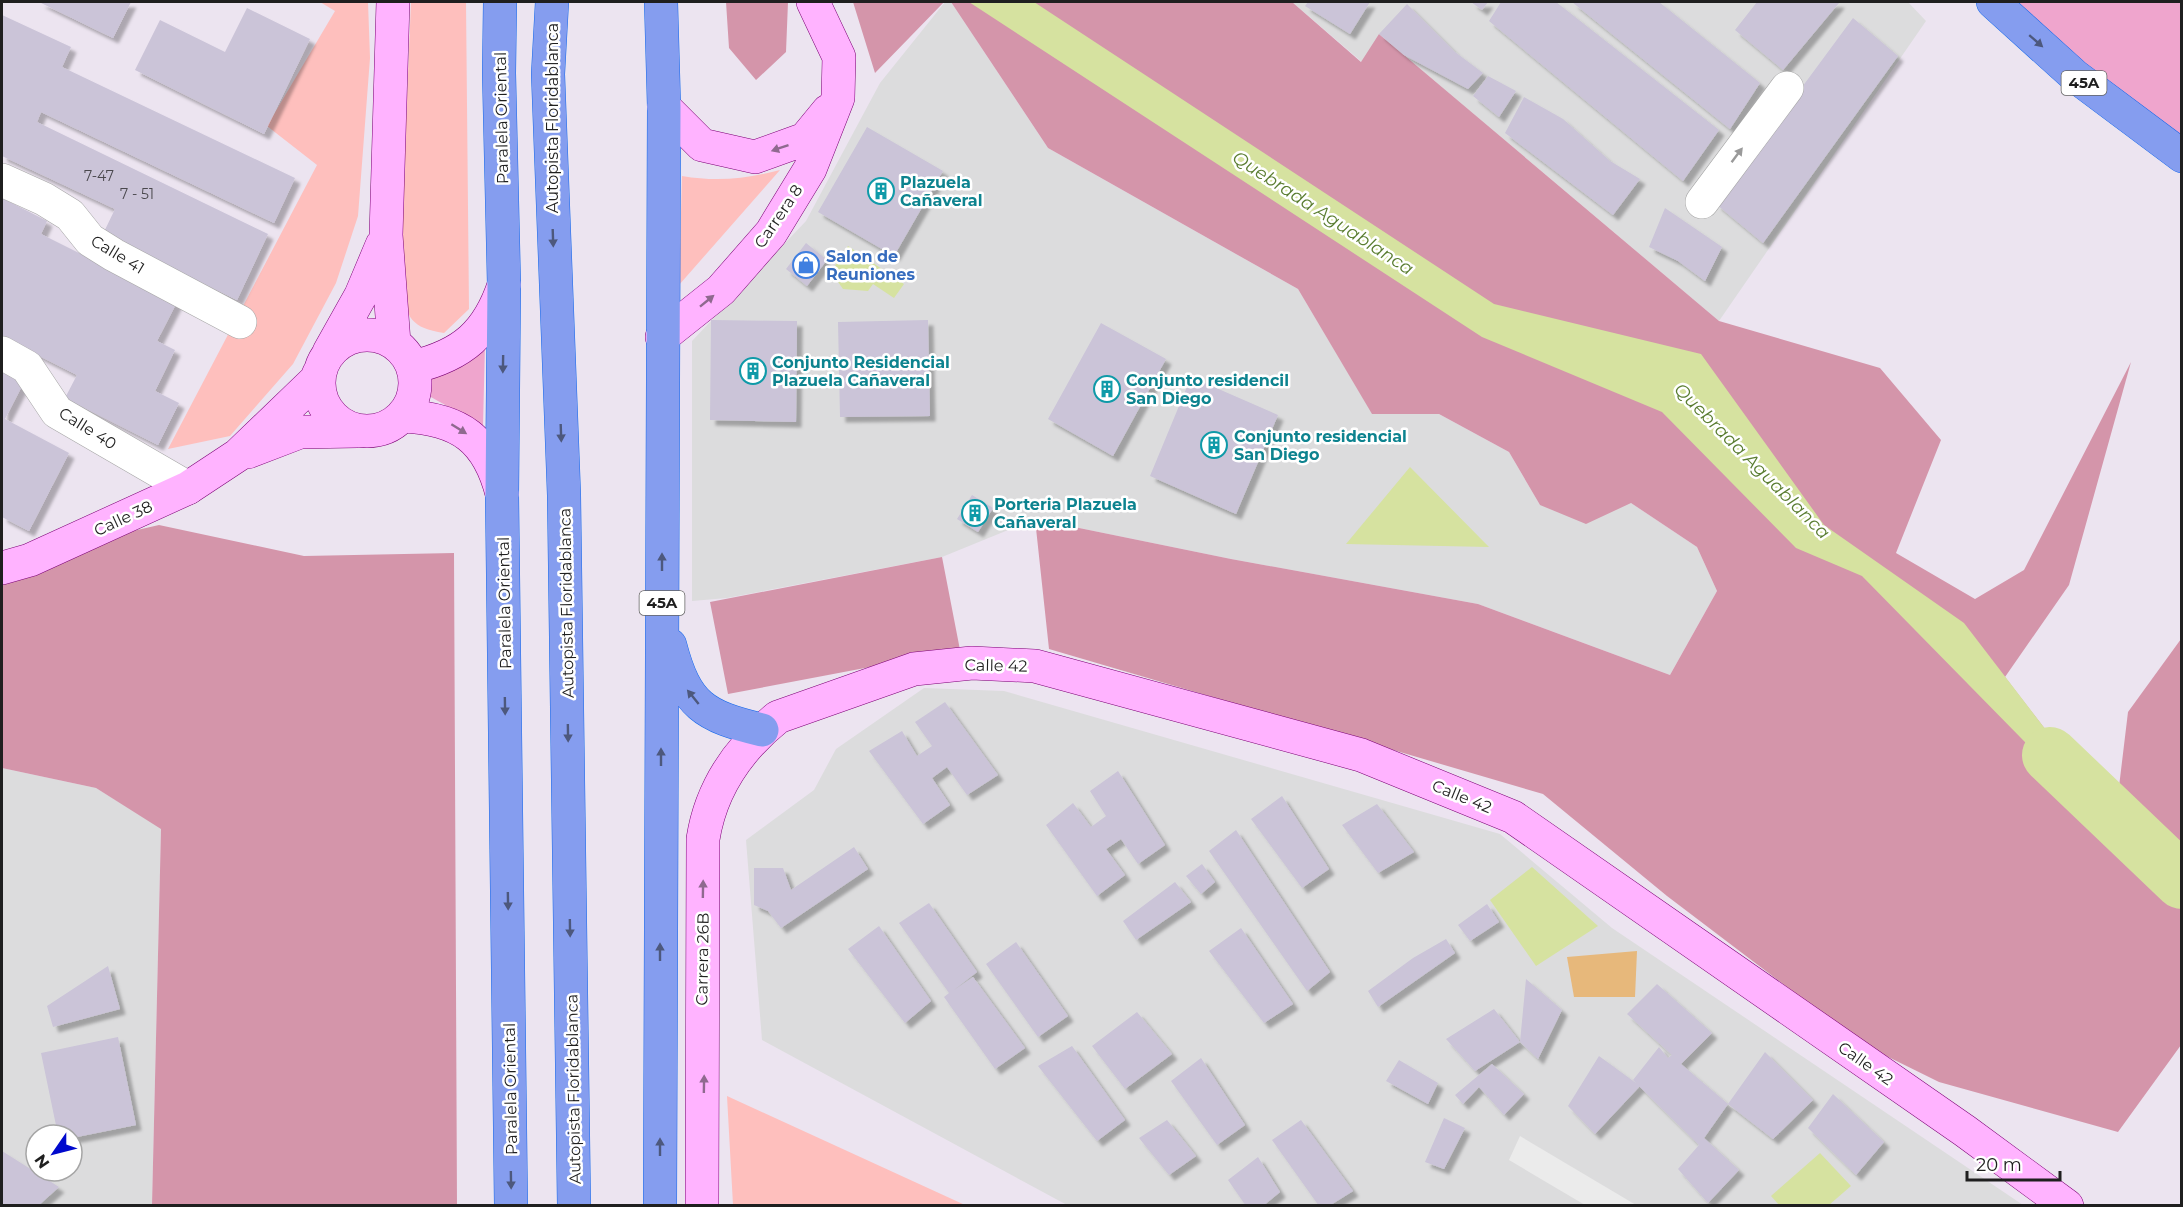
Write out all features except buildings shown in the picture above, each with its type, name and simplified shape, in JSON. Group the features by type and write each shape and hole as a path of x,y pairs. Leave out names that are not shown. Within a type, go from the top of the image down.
{"highway":[{"name":"Paralela Oriental","path":"500,2 499,73 504,285 502,495 512,1206"},
{"name":"Autopista Floridablanca","path":"552,2 548,74 564,495 574,1206"},
{"name":"45A","path":"661,2 664,107 661,1201"},
{"name":"45A","path":"1993,2 2075,76 2181,156"},
{"path":"662,612 678,671 696,702 717,717 762,730"}],"main road":[{"path":"386,235 361,295 324,364 320,395 330,414 347,427 357,431 367,432 387,428 404,416 414,398 416,387 404,355 386,235 393,2"},
{"name":"Carrera 8","path":"662,337 721,290 771,233 810,169 838,98 839,57 813,2"},
{"path":"664,107 702,145 755,157 805,139 838,98"},
{"path":"324,364 339,344 366,335 381,336 404,355 438,361 468,343 481,331 496,310 504,285"},
{"name":"Calle 38","path":"2,568 30,560 188,488 238,455 316,380 324,364"},
{"path":"404,416 432,417 458,427 480,445 490,460 495,468 502,495"},
{"name":"Calle 38","path":"238,455 300,432 357,431"},
{"name":"Calle 42","path":"762,730 778,717 801,707 914,669 972,663 1035,666 1360,755 1513,817 1965,1131 2067,1206"},
{"name":"Carrera 26B","path":"702,1206 703,838 713,797 724,777 762,730"}],"street":[{"path":"1702,202 1787,88"},
{"name":"Calle 41","path":"2,180 44,199 70,215 90,240 114,255 240,322"},
{"name":"Calle 40","path":"2,353 27,367 57,412 188,488"}],"shaded area":[{"path":"320,2 368,2 370,58 358,216 336,283 293,364 230,436 168,449 317,165 267,126 335,11"},
{"path":"411,2 466,2 469,309 444,333 424,328 412,320 399,288"},
{"path":"726,2 788,2 786,52 756,80 729,48"},
{"path":"853,2 944,2 875,73"},
{"name":"Plazuela Cañaveral","path":"945,2 951,2 1048,148 1298,289 1372,413 1439,414 1509,452 1540,505 1631,503 1697,547 1717,591 1670,675 1478,604 1231,559 1035,519 942,557 727,598 692,601 692,341 806,221 880,83"},
{"path":"951,2 1292,2 1361,62 1379,34 1719,321 1880,368 1941,440 1896,553 1975,599 2024,570 2131,362 2069,585 2005,677 2115,820 2128,712 2181,639 2181,1045 2118,1132 1939,1082 1862,1044 1667,896 1543,794 1049,649 1035,519 1231,559 1478,604 1670,675 1717,591 1697,547 1631,503 1586,524 1540,505 1509,452 1439,414 1372,414 1298,289 1048,148"},
{"path":"1292,2 1908,2 1926,21 1719,321 1380,35 1362,62"},
{"path":"2013,2 2181,2 2181,138 2135,109"},
{"path":"780,170 679,285 682,176 731,179"},
{"path":"485,344 483,426 429,396 424,377"},
{"path":"159,525 304,556 454,553 457,1205 152,1205 161,829 96,788 2,768 2,561"},
{"path":"942,557 960,650 728,694 710,602"},
{"path":"924,688 1004,691 1500,834 1612,928 2023,1205 1067,1205 762,1040 746,840 814,790 836,749"},
{"path":"2,768 96,788 161,828 152,1205 2,1205"},
{"path":"1637,951 1635,997 1574,997 1567,957"},
{"path":"727,1096 965,1205 733,1205"},
{"path":"1520,1136 1636,1205 1585,1205 1509,1160"}],"water":[{"path":"969,2 1034,2 1494,304 1701,354 1824,525 1964,623 2115,820 2181,845 2181,901 1862,576 1796,548 1662,412 1482,337"},
{"path":"848,246 904,284 894,298 873,284 868,291 843,289 831,272"},
{"path":"1410,467 1489,547 1346,544"},
{"path":"1532,867 1598,926 1536,966 1490,900"},
{"path":"1820,1153 1851,1186 1829,1205 1779,1205 1771,1196"}],"waterway":[{"name":"Quebrada Aguablanca","path":"2050,755 2182,881"}],"place":[{"name":"Plazuela Cañaveral","path":"881,191"},
{"name":"Salon de Reuniones","path":"806,265"},
{"name":"Conjunto Residencial Plazuela Cañaveral","path":"753,371"},
{"name":"Conjunto residencil San Diego","path":"1107,389"},
{"name":"Conjunto residencial San Diego","path":"1214,445"},
{"name":"Porteria Plazuela Cañaveral","path":"975,513"}]}
